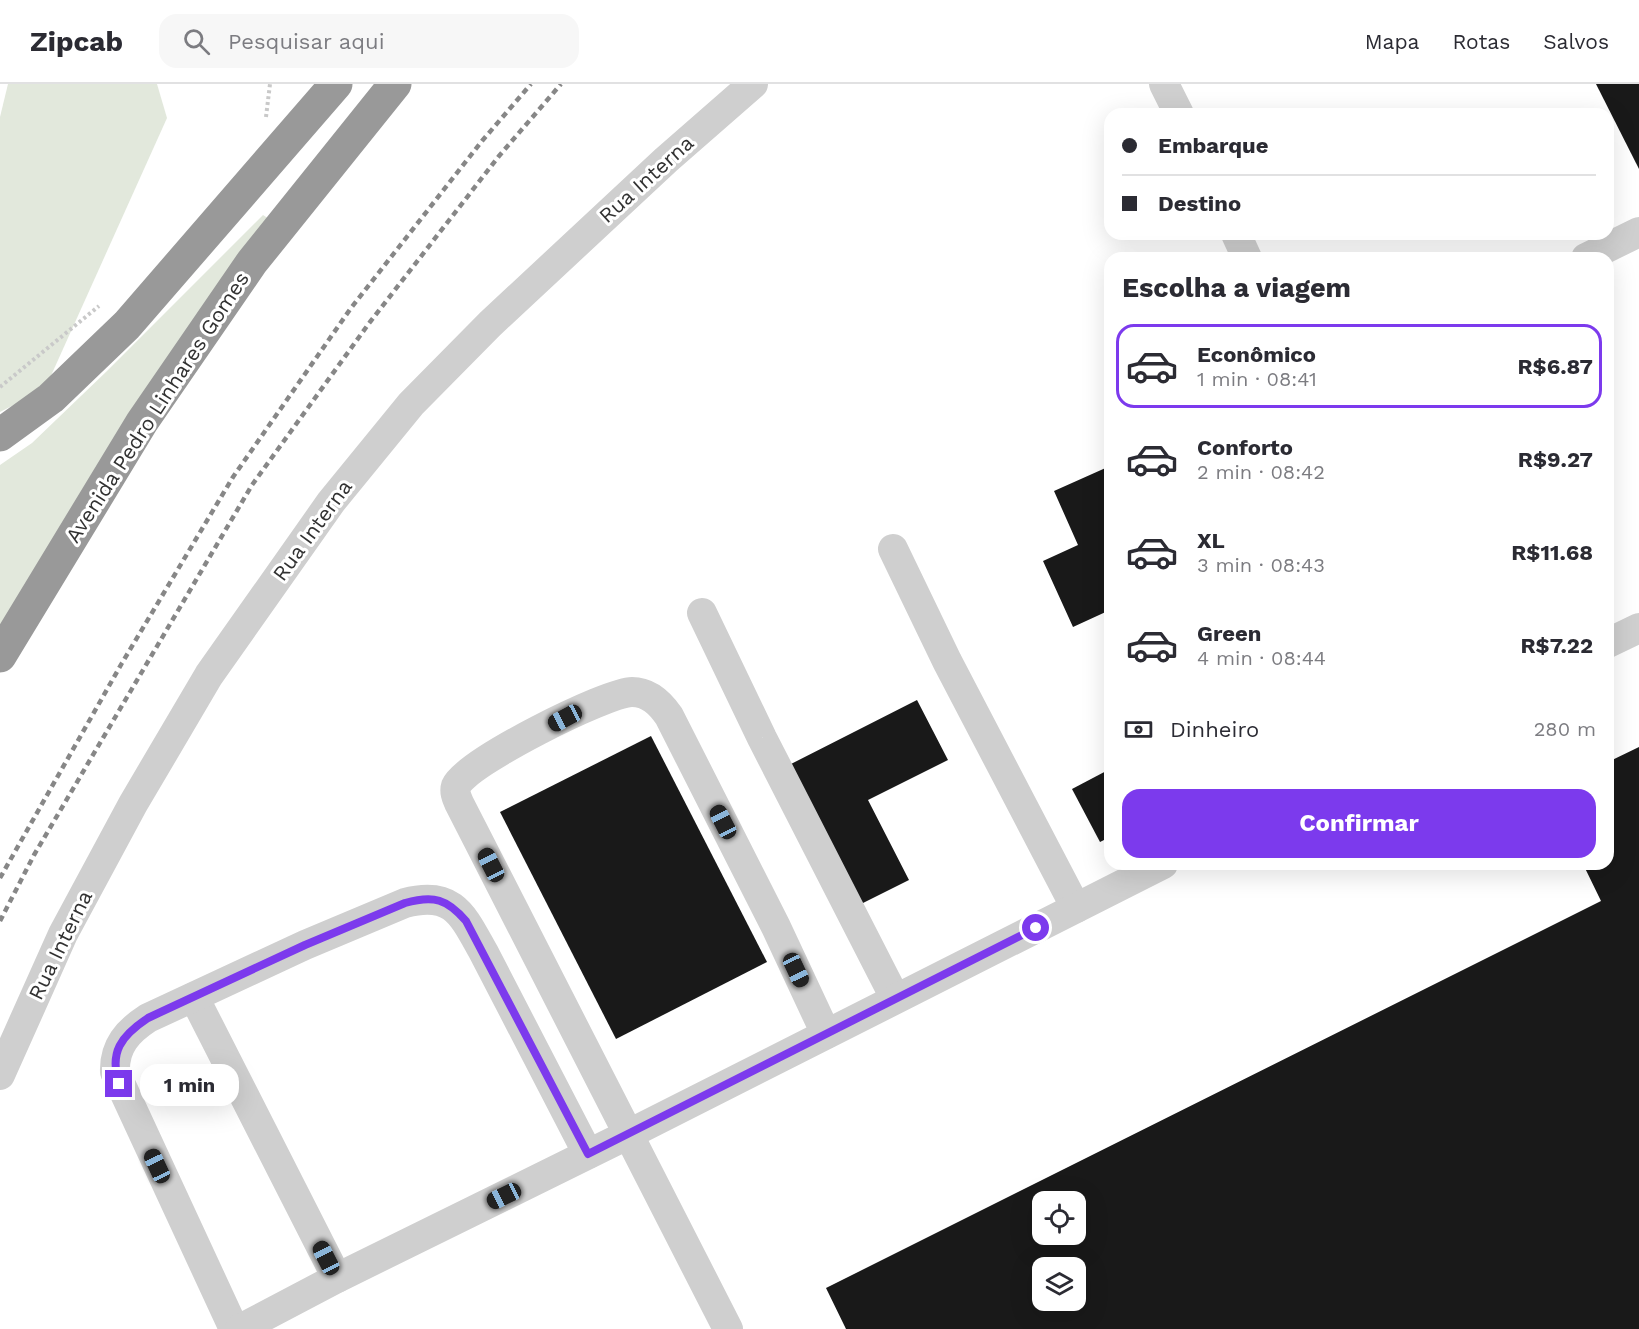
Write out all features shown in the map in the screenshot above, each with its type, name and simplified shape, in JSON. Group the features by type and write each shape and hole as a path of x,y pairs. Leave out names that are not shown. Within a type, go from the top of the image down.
{"highway":[{"path":"0,435 51,398 127,325 336,84"},
{"name":"Avenida Pedro Linhares Gomes","path":"0,656 142,422 252,262 395,84"}],"lane":[{"name":"Rua Interna","path":"0,1075 63,934 132,804 209,675 331,502 411,404 483,332 666,160 753,84"},
{"path":"1164,84 1176,108"},
{"path":"1598,252 1639,232"},
{"path":"893,549 946,661 1076,908"},
{"path":"702,613 762,738 895,998"},
{"path":"1614,640 1639,628"},
{"path":"728,1329 455,793 456,786 462,777 471,769 584,708 620,693 635,692 656,700 663,708 776,927 826,1034"},
{"path":"240,1329 337,1278 629,1134 1151,870"},
{"path":"234,1329 115,1072 114,1059 117,1050 135,1027 148,1018 305,945 405,903 419,900 447,902 466,921 484,953 588,1154"},
{"path":"194,997 337,1278"}],"path":[{"path":"265,125 270,84"},
{"path":"0,387 108,299"}],"shaded area":[{"path":"8,84 157,84 167,118 45,389 0,412 0,117"},
{"path":"263,215 274,222 0,634 0,465 32,443"}],"building":[{"path":"1596,84 1639,84 1639,169 1614,120 1614,108 1608,108"},
{"path":"1104,469 1104,613 1073,627 1043,561 1078,545 1054,491"},
{"path":"917,700 948,760 868,800 909,880 861,904 789,765"},
{"path":"651,736 767,962 616,1039 500,812"},
{"path":"1639,747 1639,1329 846,1329 826,1288 1601,901 1586,870 1614,870 1614,759"},
{"path":"1104,772 1104,840 1100,842 1072,789"}],"railway":[{"path":"0,878 122,663 233,477 351,308 482,141 531,84"},
{"path":"0,921 34,855 252,485 370,322 499,156 561,84"}],"route":[{"path":"119,1084 114,1059 117,1050 128,1034 148,1018 305,945 405,903 419,900 447,902 466,921 484,953 588,1154 1036,928"}]}
